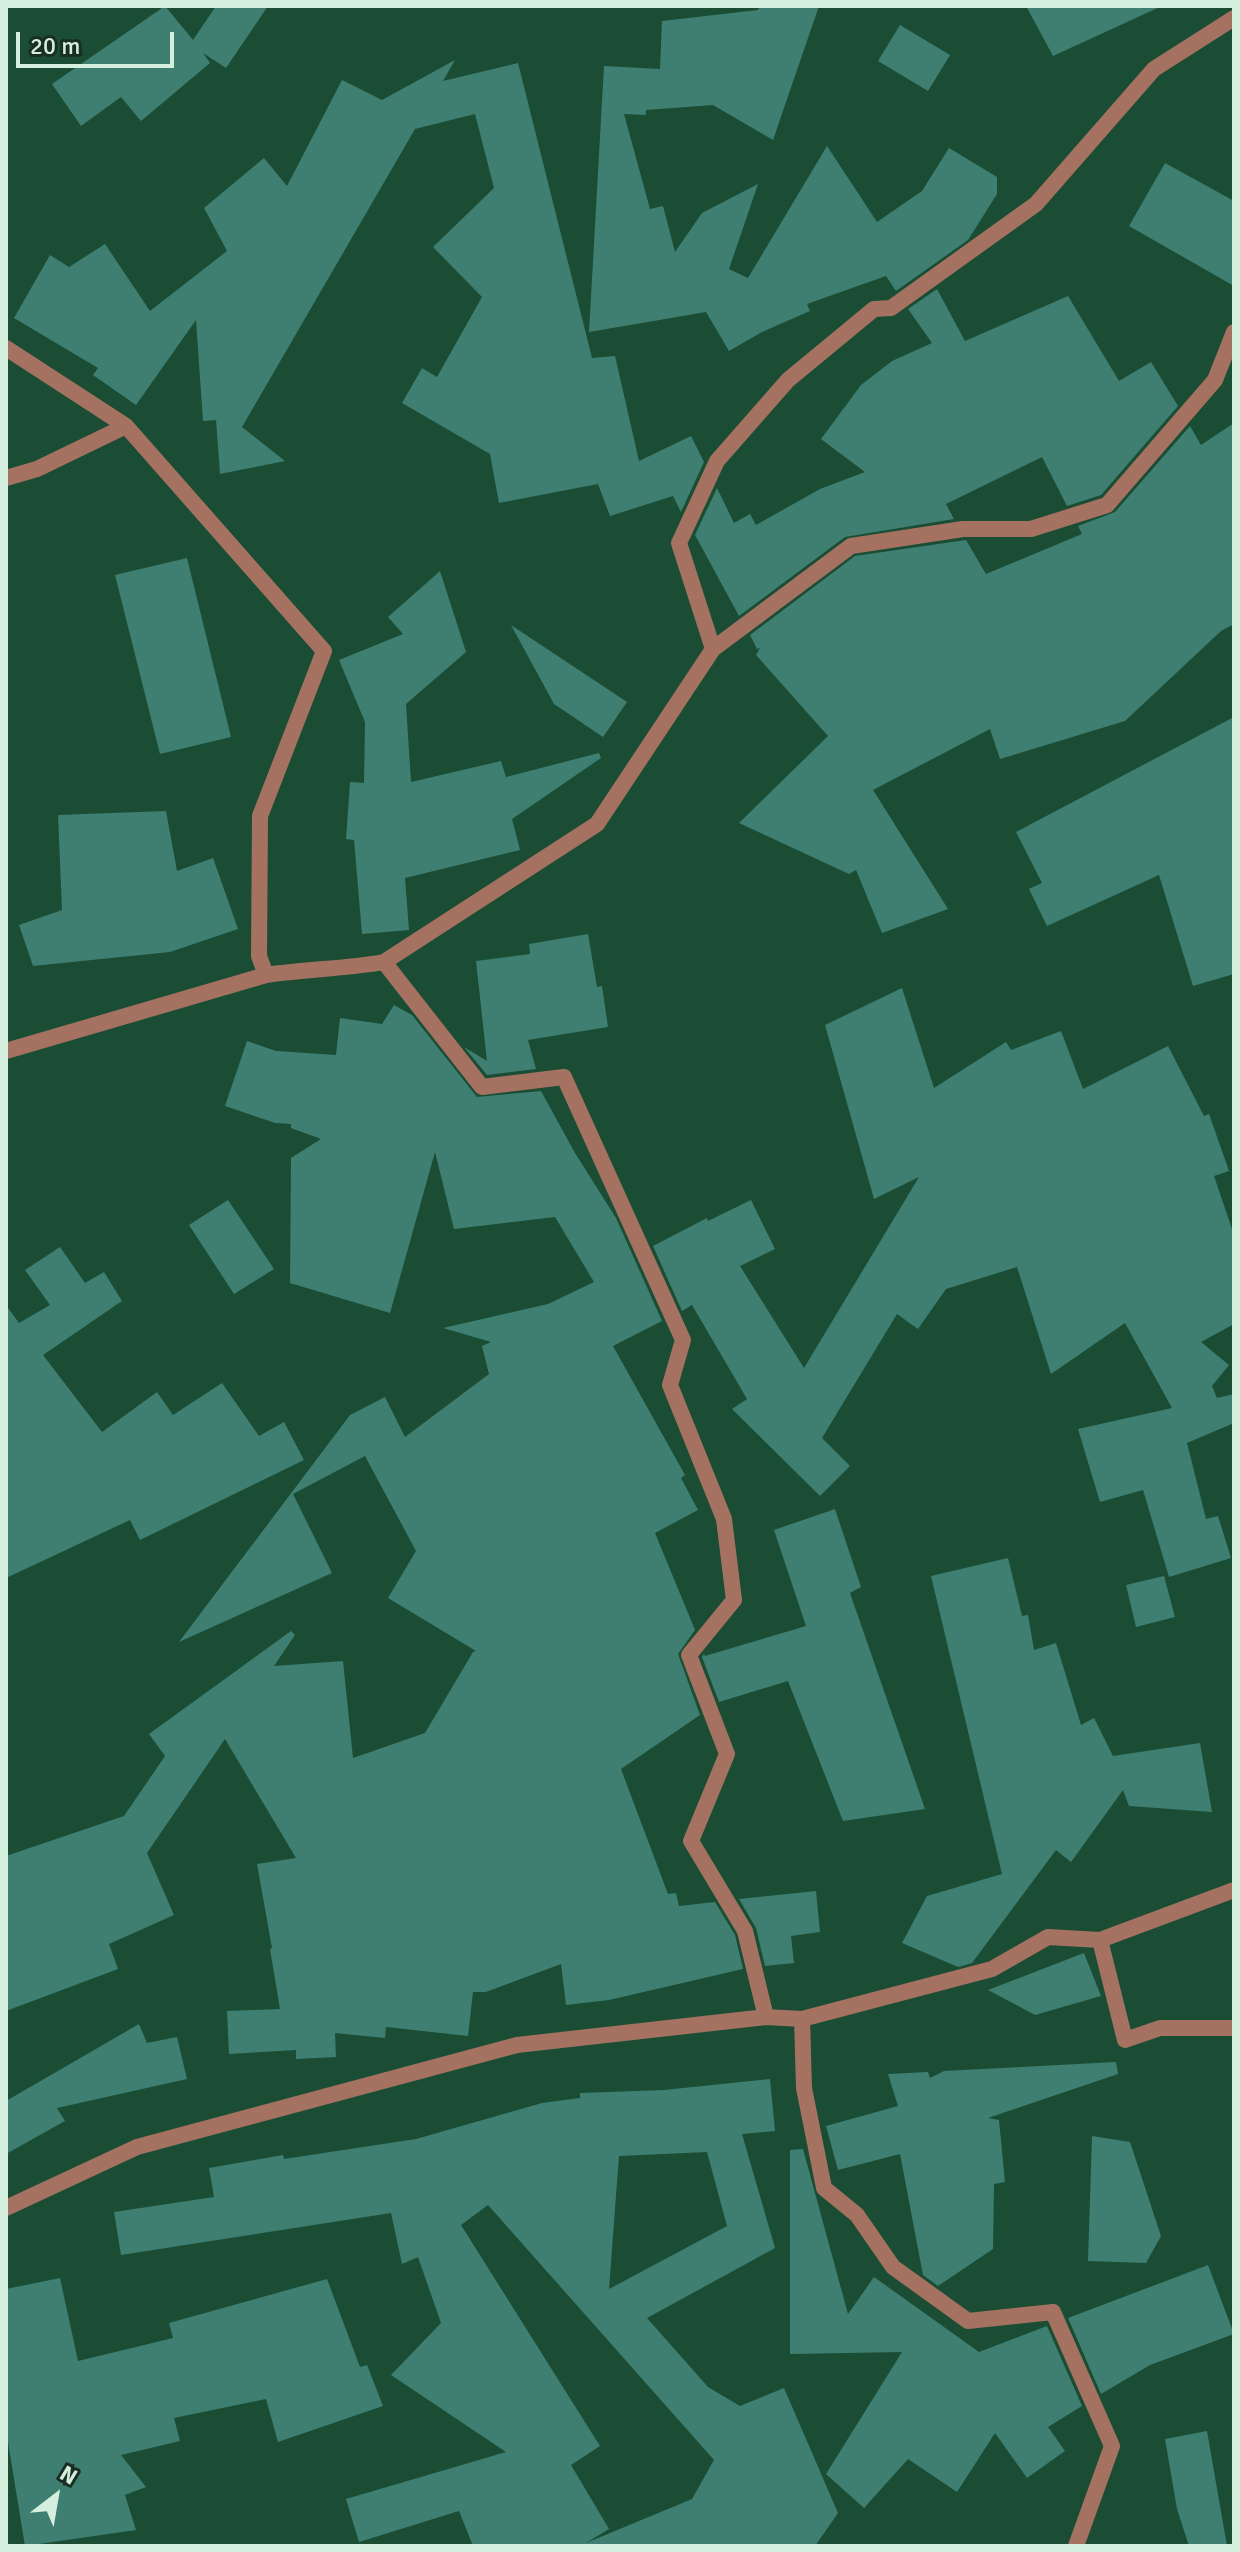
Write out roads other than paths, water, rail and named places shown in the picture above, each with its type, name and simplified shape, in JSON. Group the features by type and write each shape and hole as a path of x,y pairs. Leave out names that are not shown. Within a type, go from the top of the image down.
{"street":[{"path":"713,649 679,543 717,461 788,380 874,309 891,308 1036,204 1154,69 1234,18"},
{"path":"6,1051 266,975 384,962 597,824 713,649 851,546 963,529 1031,529 1107,505 1215,380 1234,332"},
{"path":"6,348 126,426 324,651 260,816 259,956 266,975"},
{"path":"6,478 37,469 126,426"},
{"path":"384,962 482,1087 564,1077 683,1340 670,1385 724,1519 734,1600 689,1655 727,1754 691,1841 745,1931 766,2017"},
{"path":"6,2208 137,2147 517,2045 766,2017 802,2019 992,1969 1048,1937 1100,1940 1234,1890"},
{"path":"1100,1940 1125,2040 1160,2028 1234,2028"},
{"path":"802,2019 804,2088 824,2188 857,2215 893,2267 968,2321 1053,2312 1112,2446 1076,2546"}]}
